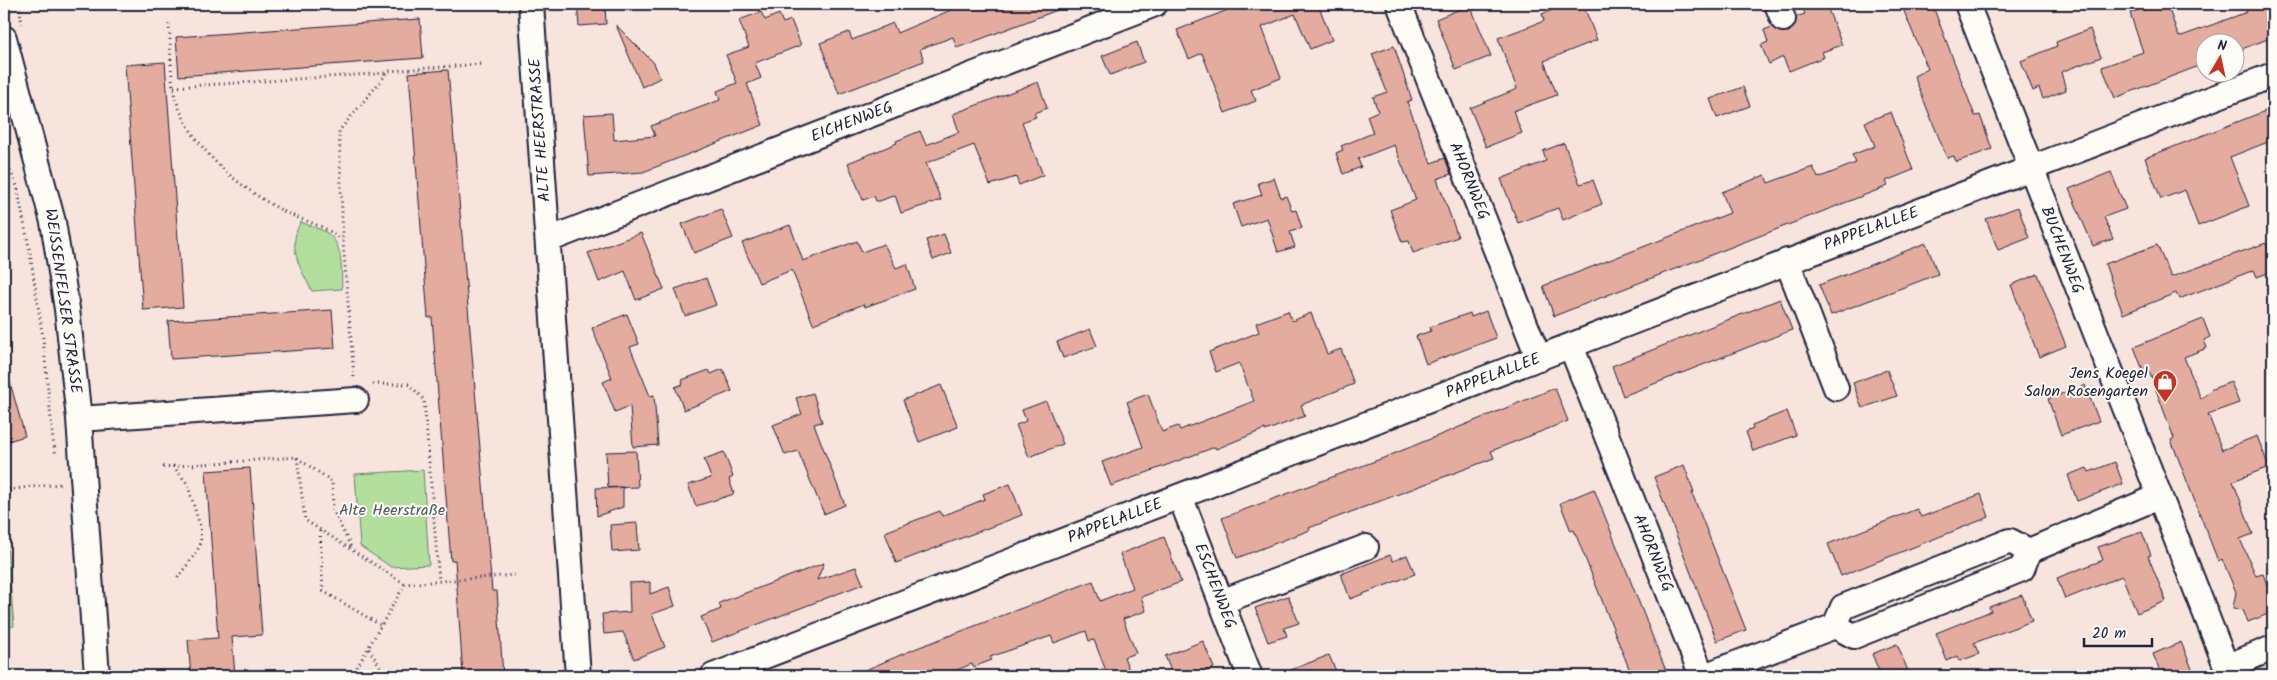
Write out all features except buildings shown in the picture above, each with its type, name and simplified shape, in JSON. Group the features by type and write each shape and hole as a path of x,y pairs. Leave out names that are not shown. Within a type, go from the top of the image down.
{"street":[{"name":"ALTE HEERSTRASSE","path":"531,4 578,676"},
{"name":"EICHENWEG","path":"548,240 1155,4"},
{"name":"AHORNWEG","path":"1398,4 1539,359"},
{"name":"BUCHENWEG","path":"1967,4 2228,672"},
{"name":"WEISSENFELSER STRASSE","path":"4,38 53,222 67,309 79,419 98,676"},
{"name":"PAPPELALLEE","path":"713,676 1539,359 1787,261 2031,170 2273,75"},
{"path":"1787,261 1836,388"},
{"name":"AHORNWEG","path":"1571,346 1703,676"},
{"path":"79,419 356,392"},
{"name":"ESCHENWEG","path":"1180,496 1250,676"},
{"path":"1835,626 1854,636 2022,569 2029,551 2158,496"},
{"path":"1703,676 1835,626 1843,607 2010,541 2029,551"},
{"path":"1221,602 1366,547"},
{"path":"2228,672 2273,648"}],"path":[{"path":"169,24 175,98 186,123 202,147 223,169 251,192 287,213 329,229 342,241"},
{"path":"174,87 387,73 389,71 427,67 481,64"},
{"path":"387,73 339,131 342,241 356,392 409,384 424,400 439,581"},
{"path":"4,158 17,186 30,253 43,338 53,440 57,458"},
{"path":"297,457 305,520 406,584 515,575"},
{"path":"163,467 297,457 332,481 333,510 352,550"},
{"path":"173,466 187,483 200,526 201,543 176,580"},
{"path":"61,475 63,484"},
{"path":"4,490 50,485"},
{"path":"320,530 323,591 382,626"},
{"path":"352,676 406,584"},
{"path":"369,649 386,676"}],"green space":[{"path":"301,222 324,231 336,244 340,258 342,289 312,291 300,266 295,249 297,231"},
{"name":"Alte Heerstraße","path":"423,470 429,565 391,567 360,546 355,474"},
{"path":"4,508 14,626 4,627"}],"place":[{"name":"Jens Koegel Salon Rosengarten","path":"2165,403"}]}
